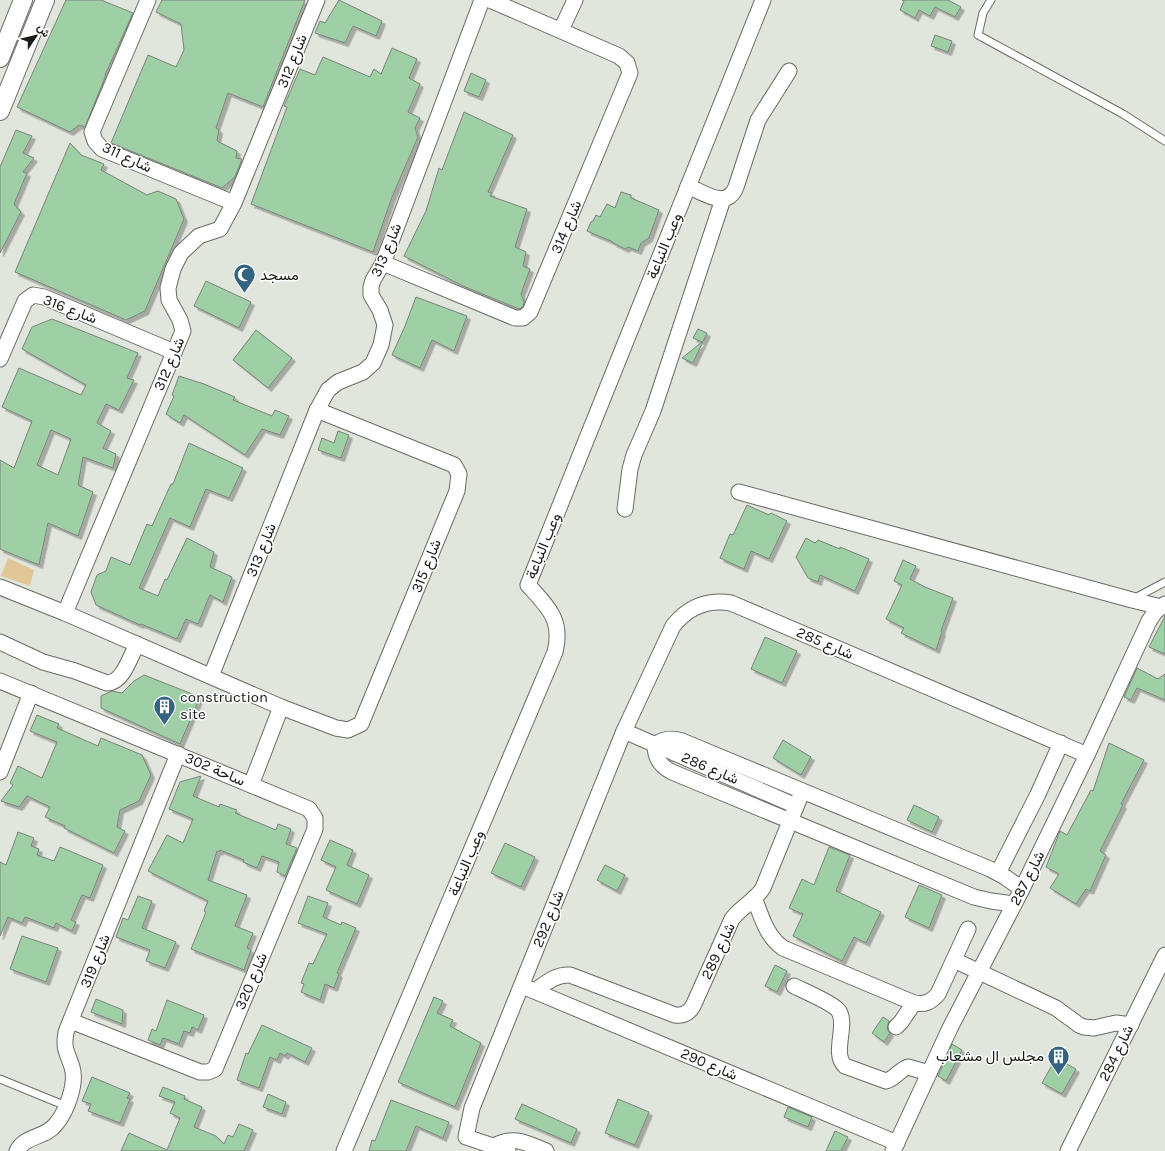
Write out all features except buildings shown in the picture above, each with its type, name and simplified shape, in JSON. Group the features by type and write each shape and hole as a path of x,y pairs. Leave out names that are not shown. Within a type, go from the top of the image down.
{"street":[{"path":"0,58 23,0"},
{"path":"0,111 45,0"},
{"name":"شارع 311","path":"148,0 92,132 95,141 102,149 234,202"},
{"name":"شارع 312","path":"65,613 183,331 180,320 169,300 168,288 173,269 182,253 199,236 220,229 234,202 317,0"},
{"name":"شارع 313","path":"211,676 317,410 328,390 338,382 363,372 373,363 381,345 385,325 380,310 371,295 373,280 383,263 482,0"},
{"path":"490,0 561,30 576,0"},
{"name":"وعب النباعة","path":"344,1151 555,652 558,642 558,631 555,620 544,602 528,585 763,0"},
{"name":"شارع 314","path":"383,263 515,318 523,318 530,312 630,73 627,63 619,56 561,30"},
{"path":"688,186 716,198 728,198 734,191 758,120 788,71"},
{"path":"625,509 630,469 634,455 653,411 723,199"},
{"name":"شارع 316","path":"0,360 25,301 33,295 44,297 174,352"},
{"name":"شارع 315","path":"281,707 336,728 348,730 361,724 457,491 459,474 454,465 317,410"},
{"path":"739,492 1132,600 1163,606"},
{"path":"0,587 65,613 281,707"},
{"name":"شارع 285","path":"624,731 673,626 679,618 696,606 706,603 724,602 731,603 1087,755"},
{"name":"شارع 287","path":"895,1147 950,1028 1022,889 1087,755 1149,621 1155,612 1163,606"},
{"path":"0,642 43,662 107,683 111,683 118,679 137,644"},
{"name":"ساحة 302","path":"0,681 251,785 281,707"},
{"path":"0,772 31,693"},
{"name":"شارع 286","path":"624,731 796,806"},
{"name":"شارع 292","path":"464,1144 472,1108 624,731"},
{"path":"1014,904 974,897 666,769 657,758 655,745 665,739 677,739 998,873 1022,889"},
{"path":"998,873 1038,794 1061,743"},
{"name":"شارع 319","path":"17,1151 23,1143 48,1131 56,1124 73,1089 74,1078 72,1067 66,1053 64,1043 66,1032 178,754"},
{"name":"شارع 320","path":"71,1021 200,1072 208,1072 215,1069 315,829 315,818 309,809 251,785"},
{"name":"شارع 289","path":"535,991 556,977 565,974 679,1016 688,1013 691,1010 729,924 740,910 763,888 802,792"},
{"path":"754,898 770,936 783,948 914,1003 925,1004 935,998 938,994 968,929"},
{"path":"954,960 1056,1008 1084,1027 1094,1028 1116,1023 1131,1024"},
{"name":"شارع 284","path":"1068,1151 1124,1052 1131,1024 1164,961"},
{"name":"شارع 290","path":"521,985 895,1147"},
{"path":"794,986 834,1006 840,1013 840,1058 845,1066 886,1081 891,1080 902,1069 908,1067 930,1073"},
{"path":"896,1027 914,1003"},
{"path":"494,1146 504,1141 516,1140 546,1151"},
{"path":"464,1144 494,1146 508,1151"}],"lane":[{"path":"991,0 983,13 978,35 1124,114 1165,142"},
{"path":"1132,600 1165,582"},
{"path":"0,1079 66,1106"}],"shaded area":[{"path":"8,558 34,570 30,586 1,576"}],"place":[{"name":"مسجد","path":"245,294"},
{"name":"construction site","path":"164,726"},
{"name":"مجلس ال مشعاب","path":"1059,1076"}]}
